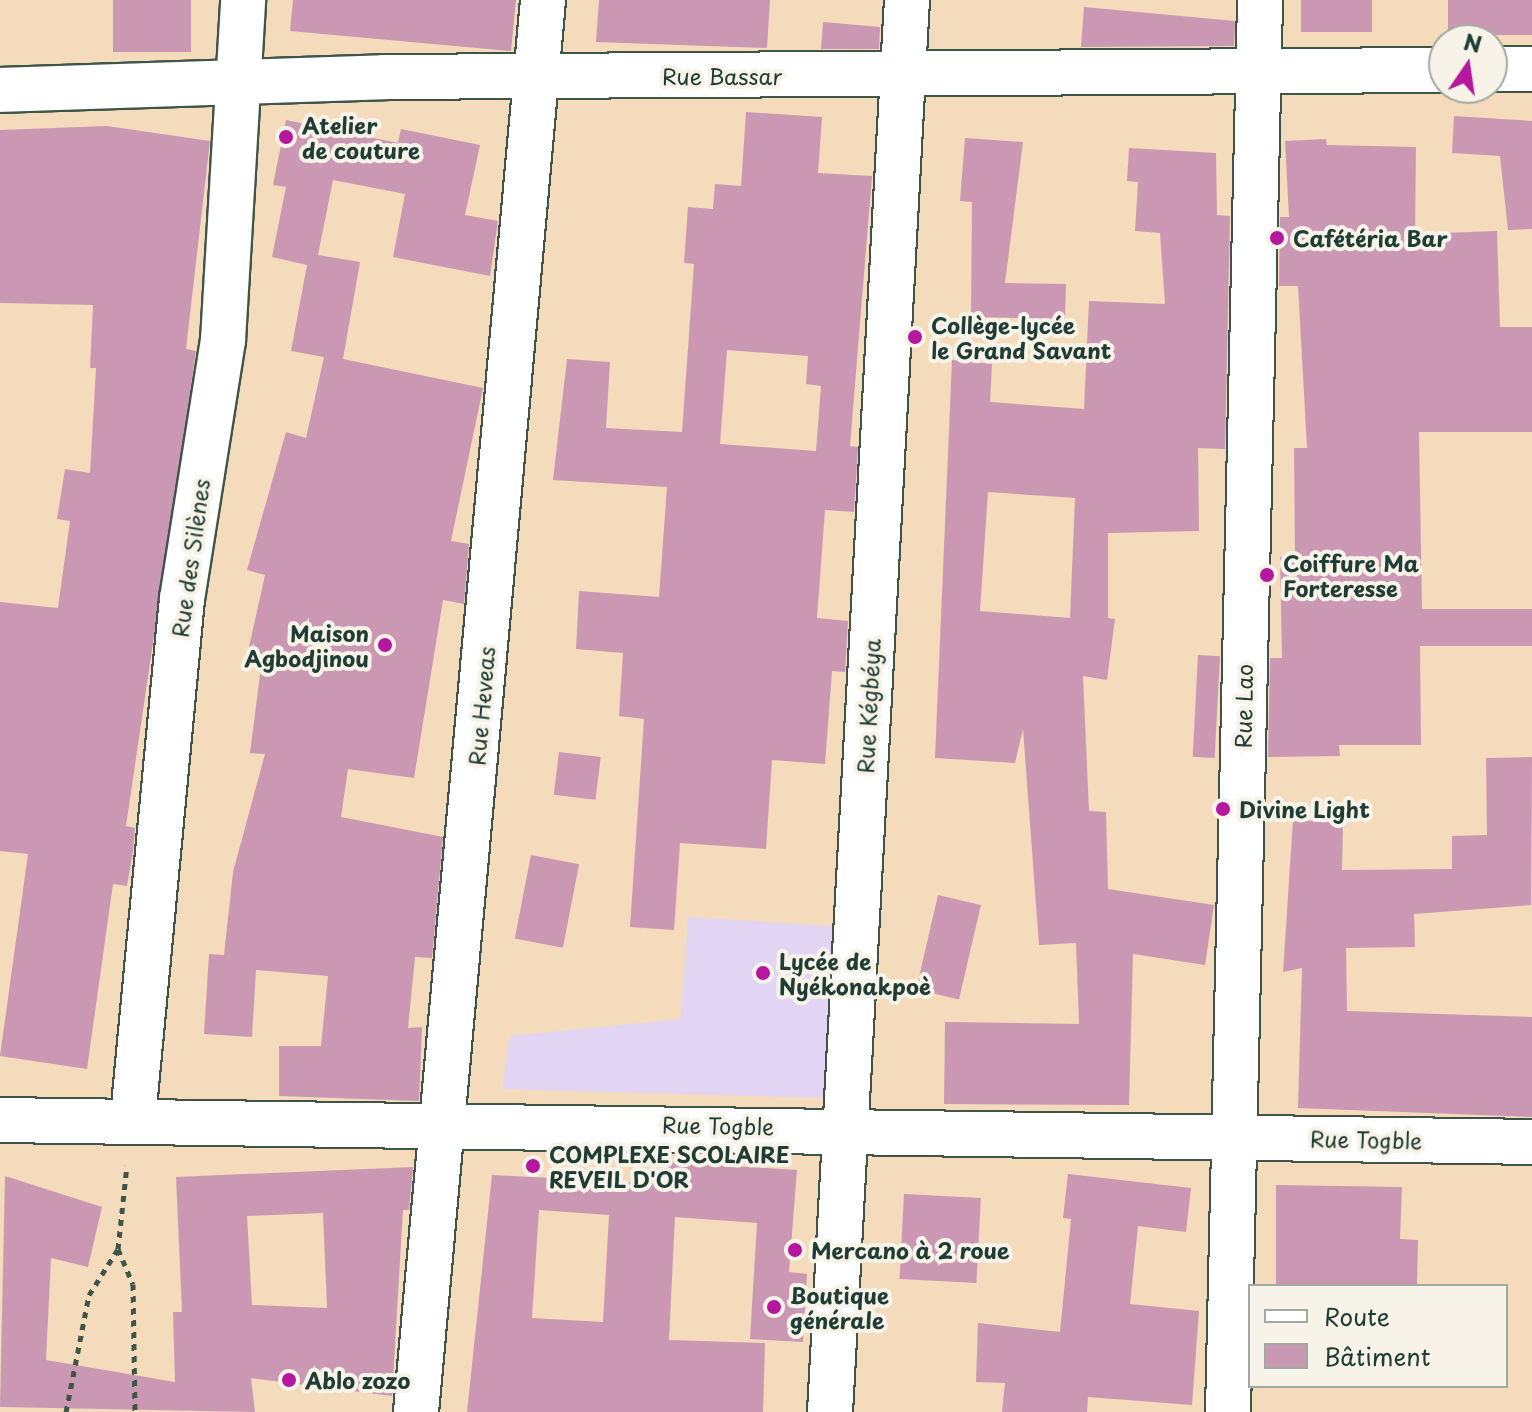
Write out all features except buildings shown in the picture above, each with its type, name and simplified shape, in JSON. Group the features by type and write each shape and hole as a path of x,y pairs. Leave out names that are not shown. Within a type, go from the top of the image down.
{"street":[{"name":"Rue des Silènes","path":"133,1117 182,599 223,340 235,80 243,0"},
{"name":"Rue Heveas","path":"416,1412 543,0"},
{"name":"Rue Kégbéya","path":"830,1412 907,0"},
{"name":"Rue Lao","path":"1228,1412 1260,0"},
{"path":"1508,69 1532,69"},
{"name":"Rue Bassar","path":"0,90 235,80 1428,70"},
{"name":"Rue Togble","path":"0,1120 133,1117 845,1127 1532,1142"}],"path":[{"path":"133,1117 118,1249 135,1301 135,1412"},
{"path":"66,1412 89,1295 118,1249"}],"shaded area":[{"name":"Lycée de Nyékonakpoè","path":"688,917 845,927 830,1098 502,1089 510,1036 681,1019"}],"place":[{"name":"Atelier de couture","path":"286,137"},
{"name":"Cafétéria Bar","path":"1277,238"},
{"name":"Collège-lycée le Grand Savant","path":"915,337"},
{"name":"Coiffure Ma Forteresse","path":"1267,575"},
{"name":"Maison Agbodjinou","path":"385,645"},
{"name":"Divine Light","path":"1223,809"},
{"name":"Lycée de Nyékonakpoè","path":"763,973"},
{"name":"COMPLEXE SCOLAIRE REVEIL D'OR","path":"533,1166"},
{"name":"Mercano à 2 roue","path":"795,1250"},
{"name":"Boutique générale","path":"774,1307"},
{"name":"Ablo zozo","path":"289,1380"}]}
